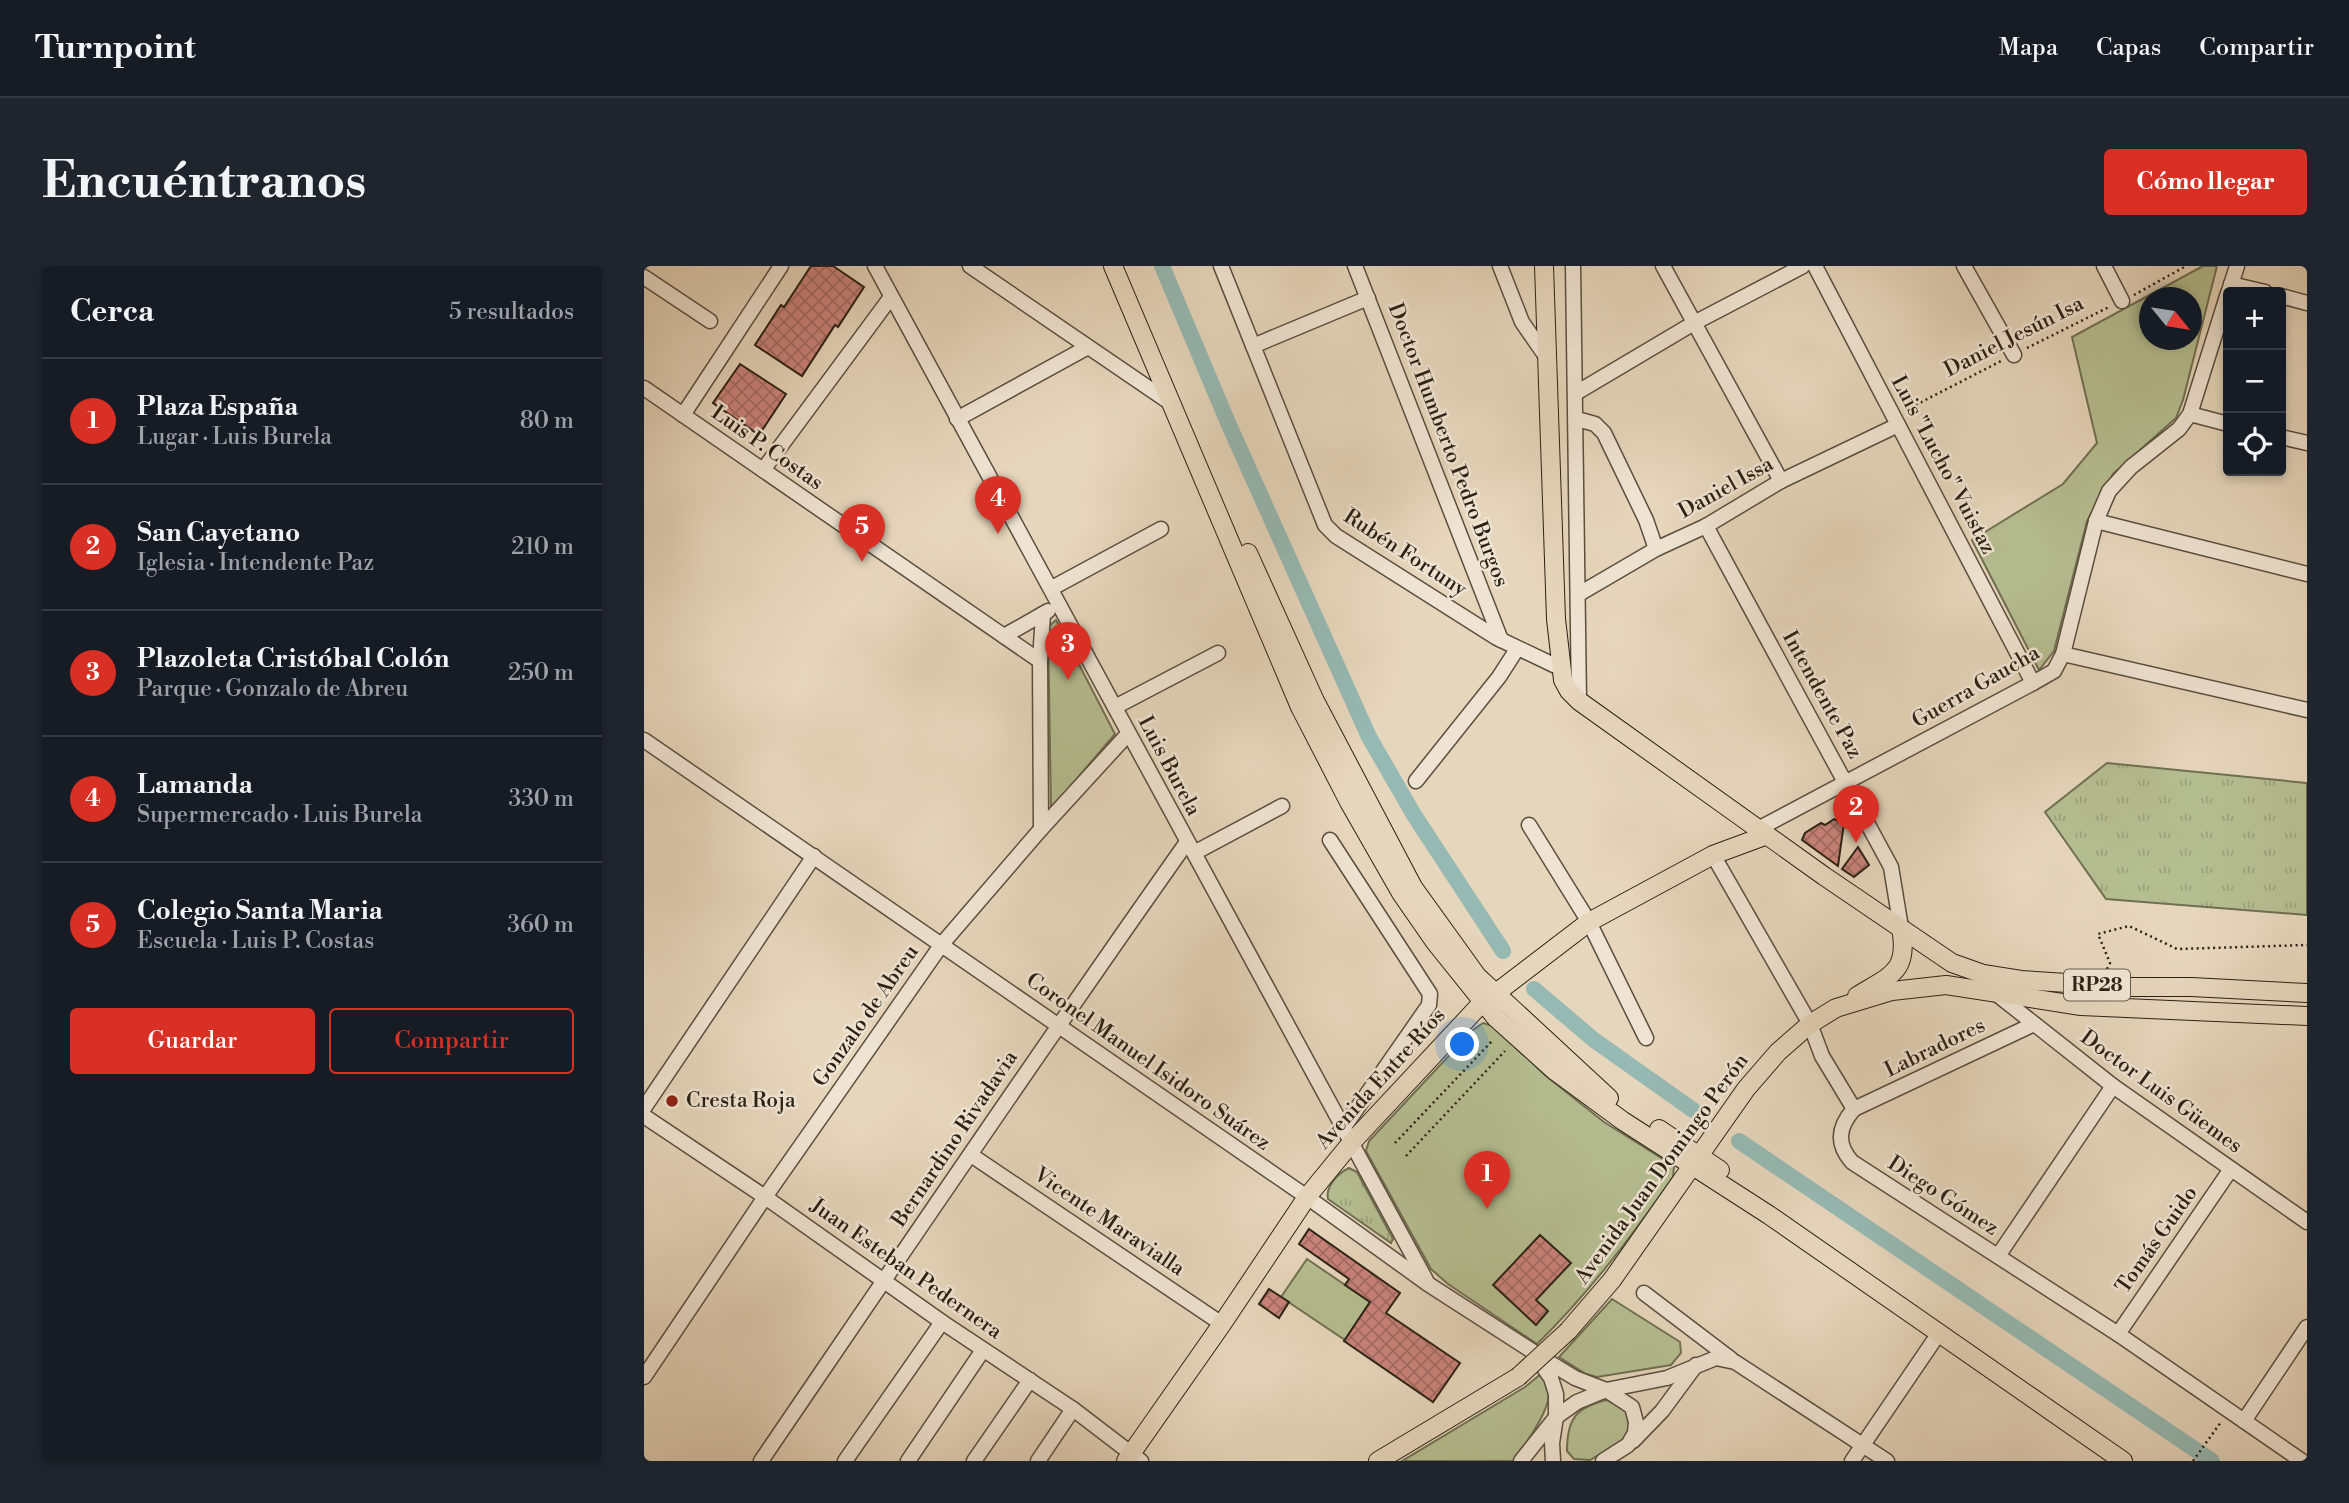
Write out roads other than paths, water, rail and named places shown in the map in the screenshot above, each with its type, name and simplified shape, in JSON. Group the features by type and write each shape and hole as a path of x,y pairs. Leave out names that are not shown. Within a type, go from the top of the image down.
{"main road":[{"path":"1113,266 1300,707 1401,893 1435,942 1490,999"},
{"path":"1123,266 1229,512 1315,701 1413,887 1478,975 1496,1018 1555,1070 1623,1121 1697,1160 1769,1207 2136,1461"},
{"path":"1544,266 1556,620 1560,668 1569,691 1579,701 1824,876 1901,928 1904,951 1896,970 1836,1009"},
{"name":"Avenida Entre Ríos","path":"1132,1459 1348,1134 1490,999 1589,922 1713,855 1763,832"},
{"name":"RP28","path":"1901,928 1952,963 1983,974 2021,980 2100,985 2307,993"},
{"name":"Avenida Juan Domingo Perón","path":"1378,1461 1518,1377 1568,1331 1612,1280 1746,1089 1777,1052 1811,1024 1836,1009 1892,991 1946,985 2081,1006 2307,1016"},
{"path":"1697,1160 1769,1214 2123,1461"}],"street":[{"path":"683,415 781,266"},
{"name":"Luis Burela","path":"875,266 1428,1284"},
{"path":"970,266 1172,404"},
{"name":"Rubén Fortuny","path":"1221,266 1325,526 1336,536 1501,640 1560,668"},
{"name":"Doctor Humberto Pedro Burgos","path":"1355,266 1501,640"},
{"path":"1500,266 1522,322 1547,358"},
{"path":"1573,266 1579,701"},
{"path":"1663,266 1781,481"},
{"path":"1576,393 1695,323 1803,266"},
{"name":"Luis \"Lucho\" Vuistaz","path":"1815,266 2034,683"},
{"path":"1964,266 2014,355"},
{"path":"2104,266 2122,301"},
{"path":"2230,287 2237,266"},
{"path":"644,277 710,321"},
{"path":"763,470 891,297"},
{"path":"2286,297 2307,303"},
{"path":"1253,346 1368,298"},
{"path":"2063,654 2096,521 2109,491 2131,467 2179,429 2190,414 2223,309"},
{"path":"957,419 1088,347"},
{"name":"Luis P. Costas","path":"644,388 1040,661"},
{"path":"2190,414 2223,423"},
{"path":"1577,419 1595,424 1604,433 1646,520 1656,549"},
{"name":"Daniel Issa","path":"1578,594 1656,549 1706,526 1781,481 1896,421"},
{"path":"2286,437 2307,443"},
{"path":"2096,521 2307,574"},
{"name":"Intendente Paz","path":"1706,526 1891,867 1901,928"},
{"path":"1052,588 1161,529"},
{"path":"1004,636 1059,603"},
{"path":"1041,829 1040,661 1043,614"},
{"path":"1416,782 1499,677 1517,649"},
{"path":"1115,706 1218,653"},
{"name":"Guerra Gaucha","path":"1763,832 1846,783 2034,683 2054,671 2063,654 2307,710"},
{"name":"Gonzalo de Abreu","path":"644,1377 765,1197 942,944 1041,829 1128,734"},
{"name":"Coronel Manuel Isidoro Suárez","path":"644,740 1307,1197 1428,1284 1532,1351 1551,1378 1556,1394 1553,1461"},
{"name":"Bernardino Rivadavia","path":"761,1461 1056,1026 1190,848 1282,806"},
{"path":"1529,825 1589,922 1646,1038"},
{"path":"1330,840 1430,994 1429,1004 1348,1134"},
{"path":"1713,855 1811,1024 1822,1056 1854,1109"},
{"path":"644,1108 814,856"},
{"name":"Doctor Luis Güemes","path":"1993,991 2113,1086 2307,1222"},
{"name":"Labradores","path":"1854,1109 2034,1024"},
{"path":"1998,1256 2113,1086"},
{"name":"Diego Gómez","path":"1854,1109 1847,1117 1840,1138 1843,1152 1852,1162 2118,1334 2302,1461"},
{"name":"Juan Esteban Pedernera","path":"644,1116 1073,1409 1132,1459"},
{"name":"Vicente Maravialla","path":"971,1155 1222,1324"},
{"name":"Tomás Guido","path":"2118,1334 2231,1169"},
{"path":"1644,1293 1735,1362 1887,1461"},
{"path":"845,1461 942,1322"},
{"path":"2244,1421 2307,1327"},
{"path":"1852,1461 1939,1333"},
{"path":"908,1461 983,1349"},
{"path":"1532,1351 1575,1378 1606,1390 1632,1407 1636,1422 1635,1433 1628,1445"},
{"path":"1521,1461 1556,1417 1577,1402 1606,1390 1667,1378 1716,1358 1735,1362"},
{"path":"1603,1461 1628,1445 1662,1411 1697,1364"},
{"path":"974,1461 1030,1380"},
{"path":"1038,1461 1073,1409"}],"waterway":[{"path":"1162,266 1229,425 1369,737 1414,815 1503,951"},
{"path":"1534,989 1594,1040 1693,1110"},
{"path":"1739,1141 2212,1461"}],"place":[{"name":"Lamanda","path":"998,534"},
{"name":"Colegio Santa Maria","path":"862,562"},
{"name":"Plazoleta Cristóbal Colón","path":"1068,680"},
{"name":"San Cayetano","path":"1856,843"},
{"name":"Cresta Roja","path":"672,1101"},
{"name":"Plaza España","path":"1487,1209"}]}
